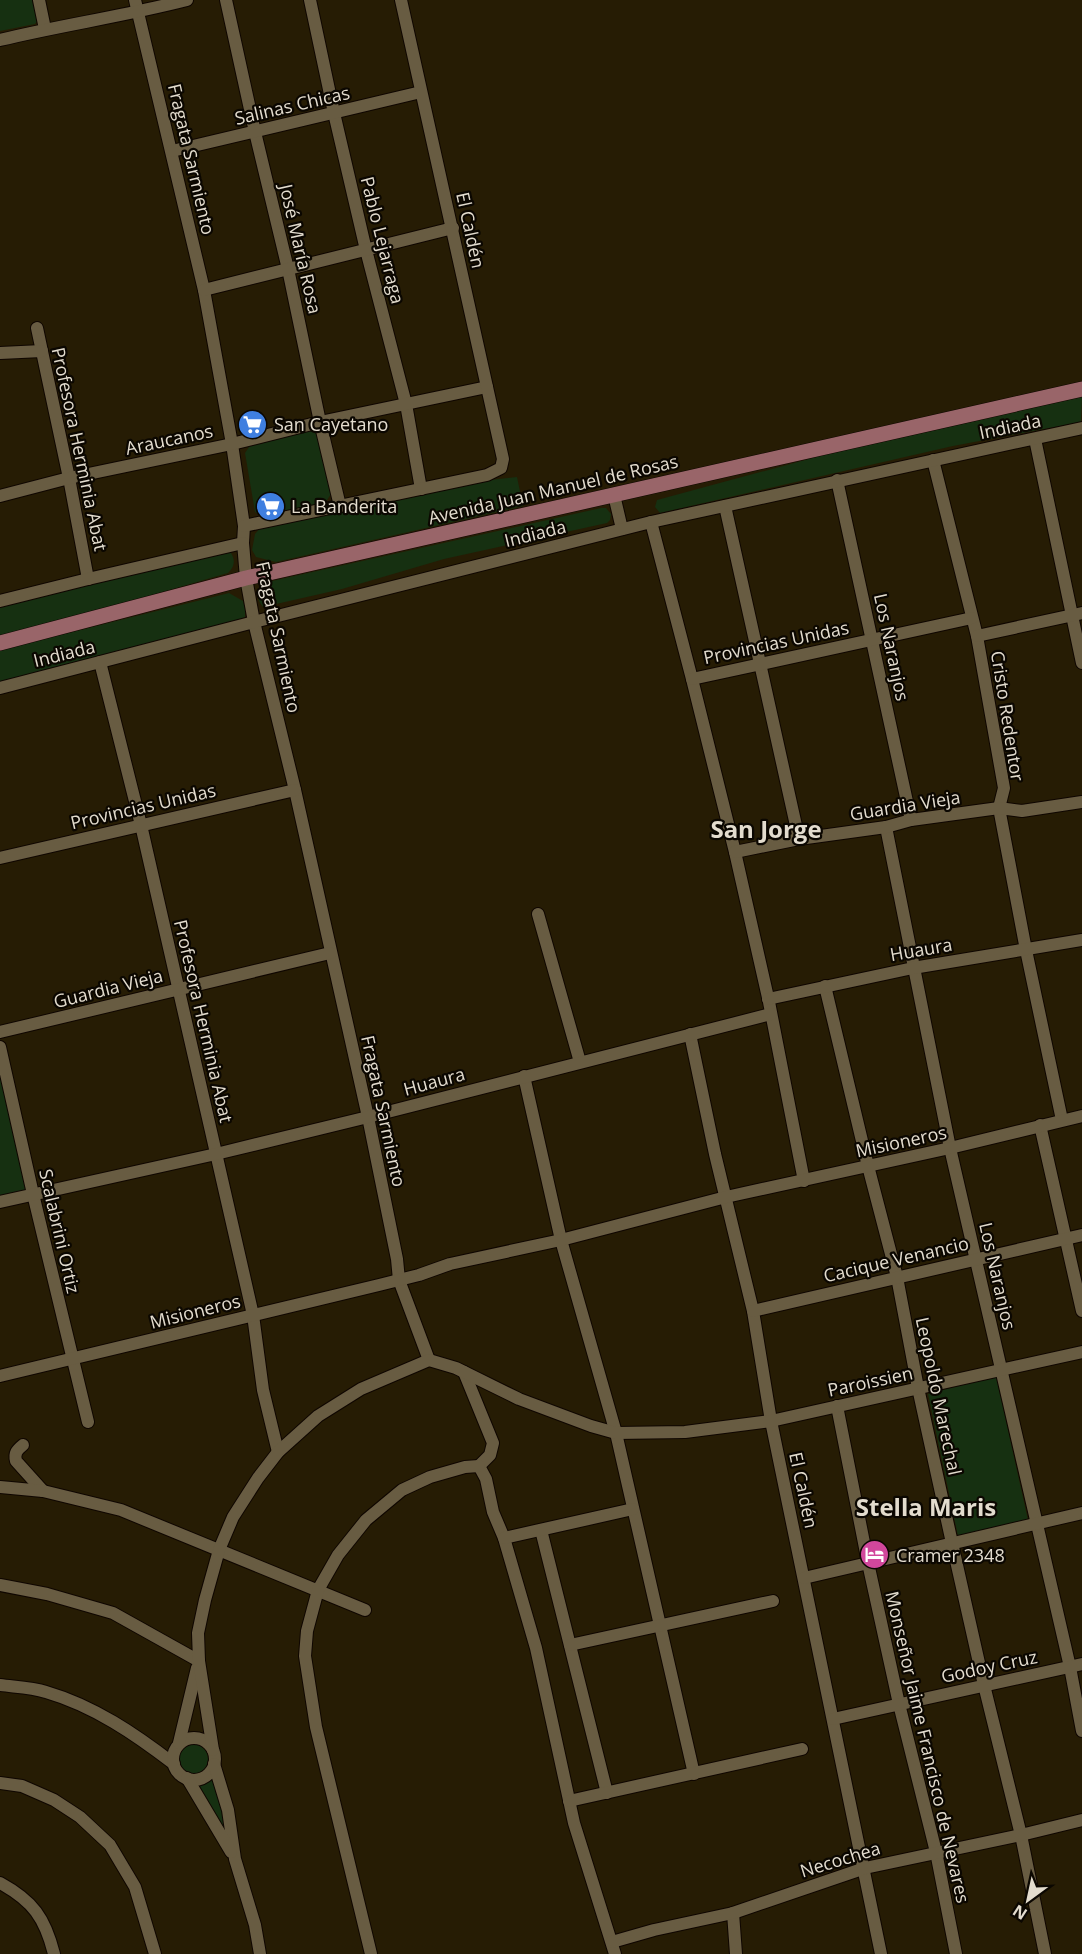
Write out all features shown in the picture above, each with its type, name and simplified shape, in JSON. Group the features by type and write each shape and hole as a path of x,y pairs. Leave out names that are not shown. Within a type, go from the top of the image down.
{"main road":[{"name":"Avenida Juan Manuel de Rosas","path":"0,643 246,578 1082,389"}],"street":[{"path":"39,0 45,29"},
{"path":"0,40 137,6 187,0"},
{"name":"José María Rosa","path":"226,0 340,506"},
{"name":"Pablo Lejarraga","path":"310,0 366,250 406,404 421,489"},
{"name":"El Caldén","path":"401,0 503,459 501,468 487,475 421,489"},
{"name":"Fragata Sarmiento","path":"137,6 204,290 232,444 244,526 246,578 254,622 295,790 368,1117 397,1259 399,1280 429,1360"},
{"name":"Salinas Chicas","path":"172,151 421,92"},
{"path":"204,290 453,228"},
{"name":"Profesora Herminia Abat","path":"37,327 88,579"},
{"path":"0,353 42,351"},
{"name":"Araucanos","path":"0,496 69,478 487,387"},
{"name":"Indiada","path":"0,688 651,522 1082,428"},
{"path":"1035,439 1077,614 1082,663"},
{"name":"Cristo Redentor","path":"933,460 977,636 1004,788 999,808 1062,1120"},
{"name":"Los Naranjos","path":"837,480 911,820"},
{"path":"244,526 421,489"},
{"path":"614,495 622,530"},
{"path":"725,506 799,838"},
{"path":"651,522 735,852 768,999 804,1181"},
{"path":"0,601 243,543"},
{"path":"977,636 1077,614"},
{"name":"Provincias Unidas","path":"692,679 972,618"},
{"name":"Profesora Herminia Abat","path":"99,662 141,825 253,1315 263,1390 278,1452"},
{"name":"Provincias Unidas","path":"0,858 295,790"},
{"name":"Guardia Vieja","path":"735,852 799,838 886,827 911,820 999,808 1022,811 1082,802"},
{"name":"Los Naranjos","path":"886,827 950,1148 1036,1524 1076,1665 1082,1731"},
{"path":"538,914 580,1062"},
{"name":"Huaura","path":"768,999 913,968 1082,940"},
{"name":"Guardia Vieja","path":"0,1032 330,953"},
{"name":"Leopoldo Marechal","path":"825,986 897,1277 918,1388 952,1544 1021,1835 1045,1954"},
{"name":"Huaura","path":"0,1202 216,1154 368,1117 771,1014"},
{"name":"El Caldén","path":"690,1034 715,1154 753,1311 771,1421 881,1954"},
{"name":"Scalabrini Ortiz","path":"0,1047 88,1422"},
{"path":"524,1076 561,1239 616,1433 694,1774"},
{"name":"Misioneros","path":"0,1376 399,1280 450,1264 561,1239 726,1197 950,1148 1082,1116"},
{"path":"1040,1125 1082,1311"},
{"name":"Cacique Venancio","path":"753,1311 1082,1235"},
{"name":"Paroissien","path":"429,1360 464,1372 519,1399 616,1433 685,1432 771,1421 1082,1352"},
{"path":"260,1954 255,1925 235,1859 228,1810 214,1764 199,1661 198,1633 219,1550 233,1517 278,1452 318,1416 361,1389 429,1360"},
{"path":"367,1953 316,1727 305,1656 307,1631 318,1590 338,1555 366,1520 402,1490 430,1477 465,1467 479,1466 490,1455 493,1443 464,1372"},
{"name":"Monseñor Jaime Francisco de Nevares","path":"837,1406 868,1563 899,1704 936,1852 956,1954"},
{"path":"23,1445 16,1451 16,1461 43,1491"},
{"path":"479,1466 486,1479 493,1512 504,1538 536,1648 574,1823 613,1948"},
{"path":"0,1486 43,1491 121,1510 365,1610"},
{"path":"504,1538 633,1509"},
{"path":"804,1578 1082,1513"},
{"path":"541,1530 607,1793"},
{"path":"0,1585 47,1594 113,1613 199,1661"},
{"path":"570,1645 773,1601"},
{"path":"199,1661 172,1754 176,1770 194,1780 207,1775 214,1764"},
{"name":"Godoy Cruz","path":"833,1719 1076,1665"},
{"path":"0,1685 45,1691 116,1722 172,1754"},
{"path":"172,1754 191,1738 204,1740 213,1750"},
{"path":"569,1801 802,1749"},
{"path":"187,1778 235,1859"},
{"path":"0,1783 22,1786 54,1800 80,1817 110,1845 135,1887 155,1954"},
{"name":"Necochea","path":"613,1948 654,1930 733,1913 865,1868 1082,1820"},
{"path":"0,1883 16,1892 43,1921 54,1954"},
{"path":"733,1913 736,1954"}],"green space":[{"path":"0,0 36,0 40,17 35,24 0,31"},
{"path":"1082,397 1081,422 953,446 660,513 655,507 657,500 820,456"},
{"path":"309,430 317,434 331,494 325,503 263,517 255,512 245,453 251,444"},
{"path":"517,477 523,506 276,562 256,557 252,550 255,534 260,528 490,480"},
{"path":"606,508 611,514 607,523 444,559 342,589 263,607 258,599 261,589 272,581"},
{"path":"225,552 231,553 234,561 228,573 0,637 0,606"},
{"path":"229,593 243,601 245,617 240,621 0,683 0,650"},
{"path":"0,1076 28,1192 0,1198"},
{"path":"996,1376 1028,1520 958,1536 928,1394"},
{"path":"193,1744 204,1748 208,1759 204,1770 193,1774 182,1770 178,1759 182,1748"},
{"path":"216,1775 231,1848 195,1785 206,1783"}],"place":[{"name":"San Cayetano","path":"253,424"},
{"name":"La Banderita","path":"270,506"},
{"name":"Cramer 2348","path":"875,1555"}],"district":[{"name":"San Jorge","path":"766,828"},
{"name":"Stella Maris","path":"926,1506"}]}
